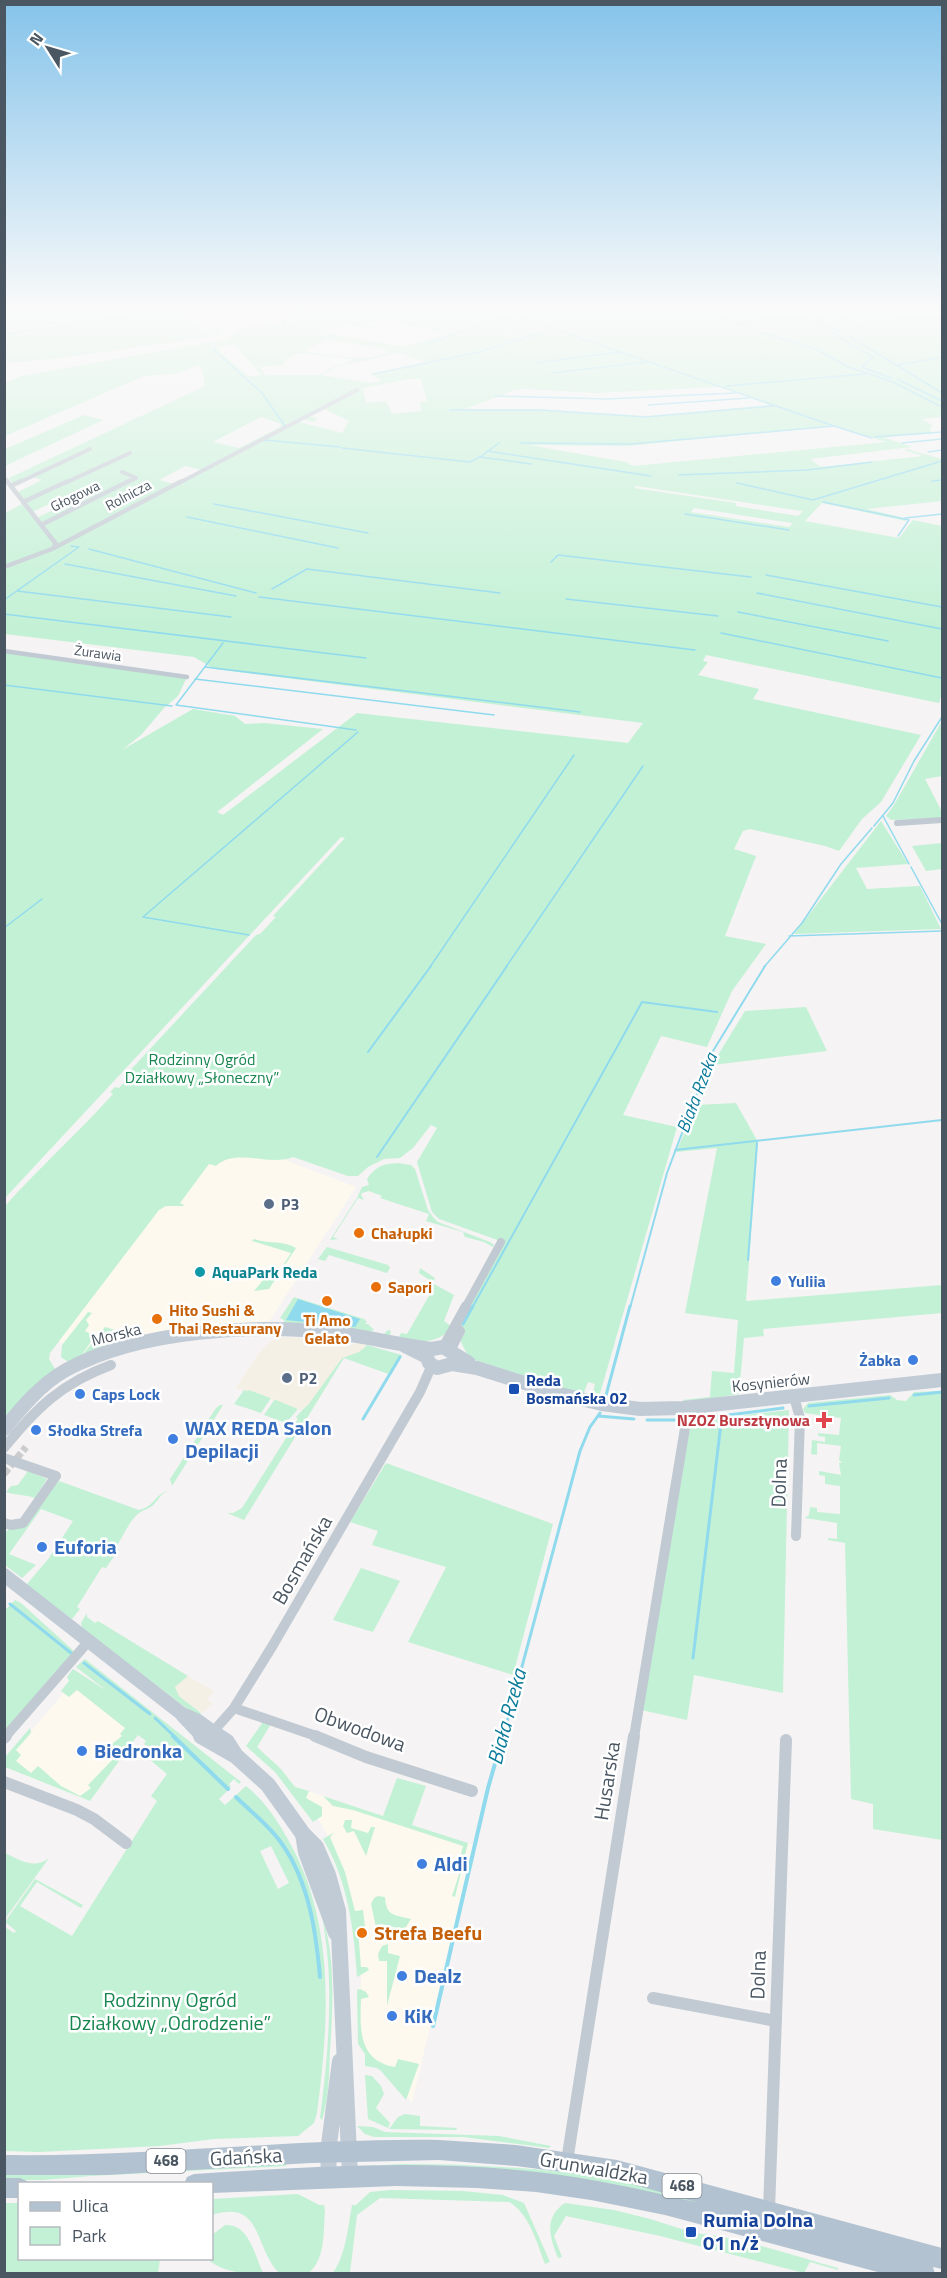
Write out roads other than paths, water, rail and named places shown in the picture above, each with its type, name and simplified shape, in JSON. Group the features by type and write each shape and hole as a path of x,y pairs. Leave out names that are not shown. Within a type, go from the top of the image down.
{"main road":[{"name":"Morska","path":"4,1429 33,1395 64,1371 94,1356 130,1346 213,1333 282,1329 338,1333 405,1346 560,1394 602,1404"},
{"name":"Kosynierów","path":"602,1404 640,1409 682,1408 942,1380"},
{"path":"4,1575 182,1714 191,1728 209,1736 220,1750 236,1756 268,1785 303,1834 306,1852 338,1940 350,2176"},
{"path":"329,2177 328,2152 344,2036"},
{"name":"Grunwaldzka","path":"415,2150 478,2152 567,2161 652,2178 942,2259"},
{"name":"Gdańska","path":"4,2165 115,2164 328,2152 415,2150"},
{"name":"Grunwaldzka","path":"420,2174 518,2180 614,2194 700,2213 924,2274"},
{"name":"Gdańska","path":"213,2183 420,2174"}],"street":[{"name":"Rolnicza","path":"4,567 52,549 303,418"},
{"path":"11,486 90,449"},
{"path":"23,502 130,453"},
{"name":"Głogowa","path":"41,525 136,478 122,472"},
{"path":"4,477 56,544 52,549"},
{"name":"Żurawia","path":"4,651 187,677"},
{"path":"897,823 942,820"},
{"name":"Bosmańska","path":"209,1736 234,1708 288,1620 442,1357 501,1242"},
{"path":"4,1448 35,1409 52,1394 85,1374 111,1365"},
{"name":"Dolna","path":"794,1396 797,1413 801,1418 796,1536"},
{"name":"Husarska","path":"567,2161 650,1633 686,1422 682,1408"},
{"path":"4,1458 56,1476 23,1523 12,1525 4,1523"},
{"path":"4,1738 88,1642"},
{"name":"Obwodowa","path":"234,1708 321,1738 366,1757 472,1791"},
{"name":"Dolna","path":"769,2210 786,1740"},
{"path":"4,1782 77,1810 94,1819 126,1843"},
{"path":"653,1998 776,2021"}],"water":[{"path":"298,1299 360,1319 355,1327 286,1320"}],"waterway":[{"path":"280,418 285,426"},
{"path":"812,418 831,425"},
{"path":"521,443 631,444 834,426 872,438"},
{"path":"875,437 942,432"},
{"path":"902,443 942,439"},
{"path":"264,440 340,447"},
{"path":"488,451 499,443"},
{"path":"342,448 470,462 480,457"},
{"path":"928,452 942,450"},
{"path":"480,457 488,451"},
{"path":"488,451 651,476"},
{"path":"480,457 531,464"},
{"path":"737,483 813,500 942,461"},
{"path":"679,475 807,470 872,462"},
{"path":"932,481 942,480"},
{"path":"823,502 909,520 898,536"},
{"path":"214,504 368,533"},
{"path":"685,514 789,530"},
{"path":"905,518 942,514"},
{"path":"187,517 338,548"},
{"path":"4,600 79,547 71,546"},
{"path":"89,549 256,593"},
{"path":"551,562 558,555 751,577"},
{"path":"65,564 236,596"},
{"path":"272,589 307,569 500,593"},
{"path":"766,575 942,607"},
{"path":"17,591 231,617"},
{"path":"757,593 942,629"},
{"path":"259,597 695,650"},
{"path":"566,599 718,616"},
{"path":"738,612 888,641"},
{"path":"4,614 366,658"},
{"path":"721,633 942,678"},
{"path":"196,679 223,643"},
{"path":"205,667 580,712"},
{"path":"196,679 494,715"},
{"path":"196,679 176,705 356,730"},
{"path":"4,685 172,706"},
{"name":"Biała Rzeka","path":"874,826 893,803 914,761 942,717"},
{"path":"249,935 143,917 358,732"},
{"path":"430,967 574,755"},
{"path":"506,967 643,766"},
{"path":"883,816 909,864"},
{"name":"Biała Rzeka","path":"791,936 841,864 872,828"},
{"path":"911,867 942,924"},
{"path":"4,928 42,899"},
{"path":"791,936 942,931"},
{"name":"Biała Rzeka","path":"764,967 791,936"},
{"path":"368,1052 431,966"},
{"path":"377,1157 507,966"},
{"name":"Biała Rzeka","path":"676,1150 713,1051 765,966"},
{"path":"472,1308 642,1002 717,1012"},
{"path":"676,1150 942,1120"},
{"path":"748,1260 757,1143"},
{"name":"Biała Rzeka","path":"630,1308 667,1173 676,1150"},
{"path":"463,1324 473,1306"},
{"name":"Biała Rzeka","path":"605,1399 630,1306"},
{"path":"363,1419 400,1357"},
{"path":"914,1395 942,1392"},
{"path":"809,1406 889,1398"},
{"path":"722,1416 783,1408"},
{"name":"Biała Rzeka","path":"503,1737 580,1451 590,1427 600,1413"},
{"path":"598,1416 634,1419"},
{"path":"693,1658 722,1416"},
{"path":"697,1419 722,1416"},
{"path":"647,1420 677,1420"},
{"path":"10,1604 71,1653"},
{"path":"84,1663 150,1714"},
{"path":"155,1718 175,1737"},
{"path":"173,1736 228,1789"},
{"name":"Biała Rzeka","path":"433,2026 488,1788 503,1736"},
{"path":"236,1797 277,1837 299,1874 310,1908 320,1977"}],"tunnel":[{"path":"4,1474 26,1447"}],"place":[{"name":"P3","path":"269,1204"},
{"name":"Chałupki","path":"359,1233"},
{"name":"AquaPark Reda","path":"200,1272"},
{"name":"Yuliia","path":"776,1281"},
{"name":"Sapori","path":"376,1287"},
{"name":"Ti Amo Gelato","path":"327,1301"},
{"name":"Hito Sushi & Thai Restaurany","path":"157,1319"},
{"name":"Żabka","path":"913,1360"},
{"name":"P2","path":"287,1378"},
{"name":"Reda Bosmańska 02","path":"514,1389"},
{"name":"Caps Lock","path":"80,1394"},
{"name":"NZOZ Bursztynowa","path":"824,1420"},
{"name":"Słodka Strefa","path":"36,1430"},
{"name":"WAX REDA Salon Depilacji","path":"173,1439"},
{"name":"Euforia","path":"42,1547"},
{"name":"Biedronka","path":"82,1751"},
{"name":"Aldi","path":"422,1864"},
{"name":"Strefa Beefu","path":"362,1933"},
{"name":"Dealz","path":"402,1976"},
{"name":"KiK","path":"392,2016"},
{"name":"Rumia Dolna 01 n/ż","path":"691,2232"}],"park label":[{"name":"Rodzinny Ogród Działkowy „Słoneczny”","path":"202,1068"},
{"name":"Rodzinny Ogród Działkowy „Odrodzenie”","path":"170,2012"}]}
